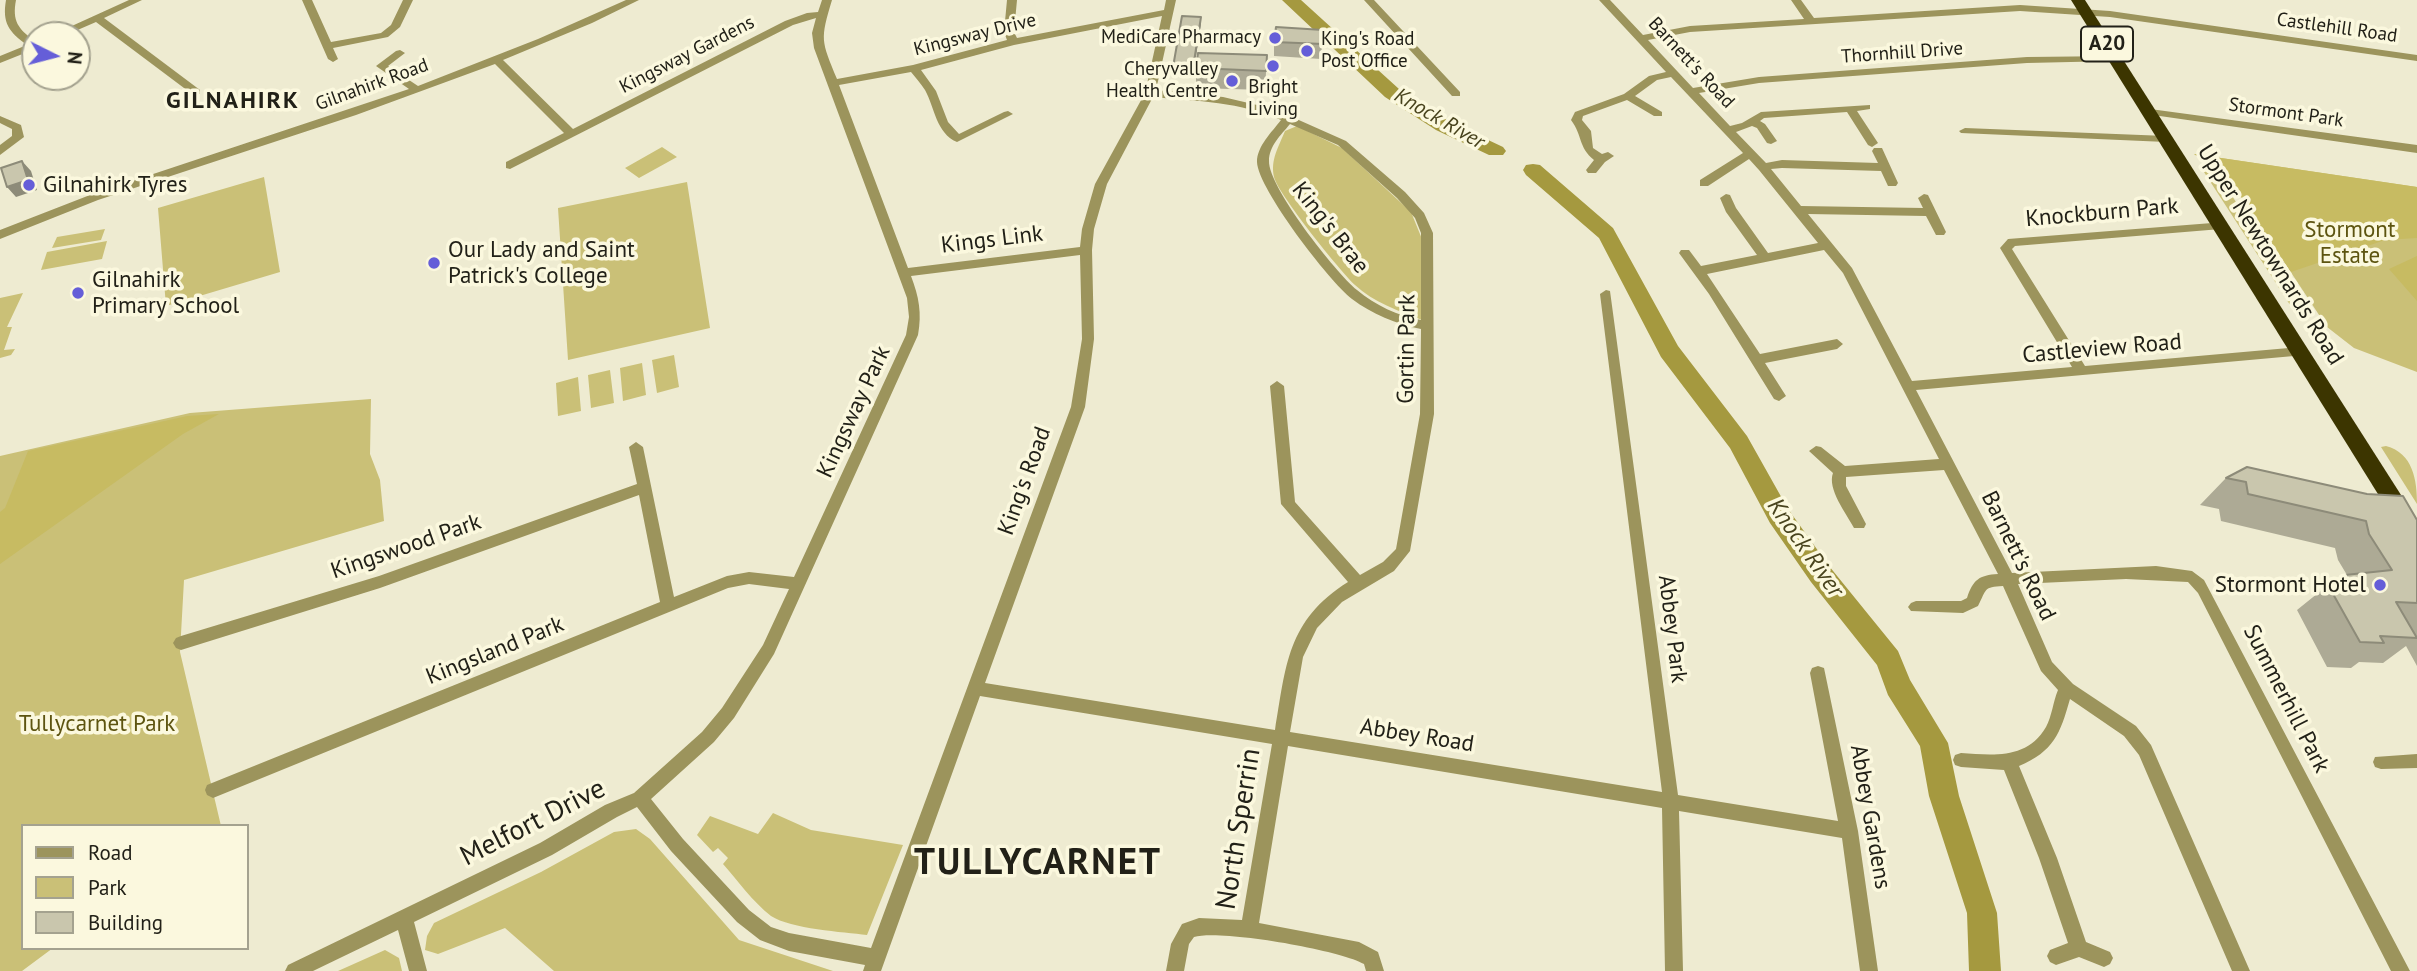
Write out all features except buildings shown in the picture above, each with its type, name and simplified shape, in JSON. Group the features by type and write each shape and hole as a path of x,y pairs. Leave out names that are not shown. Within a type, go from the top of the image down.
{"highway":[{"name":"Upper Newtownards Road","path":"2082,6 2417,538"}],"street":[{"path":"11,0 8,19 12,29 21,36"},
{"path":"90,21 137,0"},
{"path":"307,0 333,59"},
{"path":"327,46 384,35 394,27 408,0"},
{"name":"Gilnahirk Road","path":"0,235 53,212 288,135 416,89 574,28 634,0"},
{"name":"Kingsway Park","path":"640,798 708,737 728,713 769,649 912,335 915,317 913,298 905,273 818,48 820,15 827,0"},
{"path":"1012,0 1009,32 1013,42"},
{"name":"Barnett's Road","path":"1604,0 1763,167 1848,271 2008,579 2046,666 2067,689 2130,731 2138,740 2158,777 2241,971"},
{"path":"1796,0 1811,21"},
{"path":"1373,1 1456,94"},
{"name":"Castlehill Road","path":"1642,38 1690,29 1811,21 1984,4 2082,6 2417,58"},
{"name":"Kingsway Drive","path":"832,83 914,68 1169,6"},
{"name":"King's Road","path":"874,965 1082,394 1088,339 1086,250 1092,212 1101,184 1150,93 1169,6"},
{"name":"Kingsway Gardens","path":"510,165 789,23 811,15 820,15"},
{"path":"97,18 195,92"},
{"path":"0,60 21,51"},
{"path":"400,53 381,66 416,89"},
{"path":"495,58 572,133"},
{"name":"Thornhill Drive","path":"1692,91 1759,80 2040,59 2115,58"},
{"path":"914,68 931,92 943,123 957,139 1008,114"},
{"path":"1592,170 1605,158 1588,149 1585,131 1576,120 1579,114 1628,96 1653,78 1674,73"},
{"name":"Gortin Park","path":"1150,93 1223,100 1289,118 1342,143 1372,168 1420,216 1427,233 1427,414 1404,551 1393,565 1323,607 1303,635 1295,657 1281,737"},
{"path":"1628,96 1659,115"},
{"path":"1728,130 1761,115 1866,107"},
{"path":"1850,108 1875,147 1892,183"},
{"name":"Stormont Park","path":"2150,112 2417,149"},
{"path":"0,118 17,127 18,136 0,151"},
{"name":"King's Brae","path":"1289,118 1267,147 1263,163 1270,185 1348,288 1394,317 1427,326"},
{"path":"1752,121 1761,126 1771,141"},
{"path":"1965,131 2166,139"},
{"path":"1704,183 1750,153"},
{"path":"1763,167 1782,164 1885,167"},
{"path":"1924,198 1940,232"},
{"path":"1724,206 1765,257"},
{"path":"1798,210 1931,212"},
{"name":"Knockburn Park","path":"2081,370 2006,248 2012,242 2221,225"},
{"path":"1699,271 1827,245"},
{"name":"Kings Link","path":"905,273 1086,250"},
{"path":"1685,253 1779,396"},
{"name":"Abbey Park","path":"1605,295 1670,801 1674,971"},
{"path":"1814,332 1821,346"},
{"path":"1755,360 1837,344"},
{"name":"Castleview Road","path":"1907,386 2300,352"},
{"path":"1278,386 1288,504 1358,584"},
{"path":"636,447 668,605"},
{"path":"1816,451 1842,472 1947,464"},
{"path":"1842,472 1838,477 1839,486 1859,524"},
{"name":"Kingswood Park","path":"181,643 380,582 644,487"},
{"name":"Summerhill Park","path":"2008,579 2176,573 2192,577 2209,599 2401,971"},
{"name":"Kingsland Park","path":"213,790 727,582 749,578 799,584"},
{"path":"1916,607 1963,607 1973,602 1978,587 1985,581 2008,579"},
{"name":"Abbey Gardens","path":"1818,673 1850,831 1869,971"},
{"name":"Abbey Road","path":"976,688 1850,831"},
{"path":"1961,760 2009,762 2046,740 2053,730 2062,696 2067,689"},
{"name":"North Sperrin","path":"1249,930 1281,737"},
{"path":"2381,762 2417,761"},
{"path":"2009,762 2048,858 2079,948"},
{"name":"Melfort Drive","path":"294,971 545,849 611,811 640,798 677,845 743,916 766,934 874,965"},
{"path":"404,919 418,971"},
{"path":"1175,971 1181,941 1187,930 1199,924 1249,930 1359,951 1372,958 1375,971"},
{"path":"2056,956 2079,948 2105,958"}],"green space":[{"path":"1297,126 1342,148 1411,212 1422,239 1422,320 1378,301 1355,285 1286,199 1274,177 1273,165 1285,131"},
{"path":"662,147 677,157 639,178 625,168"},
{"name":"Stormont Estate","path":"2194,154 2417,187 2417,372 2354,348 2327,327 2228,177"},
{"path":"2194,154 2417,187 2417,238 2385,240 2291,272 2228,177"},
{"path":"2204,172 2219,176 2304,306 2301,311 2292,308"},
{"path":"264,177 280,272 166,306 158,208"},
{"path":"687,182 710,328 568,360 558,208"},
{"path":"105,229 101,240 52,248 57,237"},
{"path":"107,241 102,259 41,270 47,252"},
{"path":"2417,256 2417,301 2389,269"},
{"path":"23,293 7,327 12,327 4,350 15,349 11,355 0,358 0,298"},
{"path":"674,355 679,387 657,393 652,360"},
{"path":"642,363 646,395 623,401 620,368"},
{"path":"610,370 614,403 591,408 588,375"},
{"path":"578,377 581,411 558,416 556,383"},
{"name":"Tullycarnet Park","path":"371,399 370,454 380,480 384,521 184,580 180,652 221,824 21,824 21,950 50,950 22,971 0,971 0,456 190,413"},
{"path":"219,414 183,434 0,564 0,512 5,508 28,451 187,416"},
{"path":"2386,446 2408,461 2416,486 2417,504 2381,447"},
{"path":"773,813 811,830 903,845 867,935 804,927 771,916 723,864 728,858 718,848 713,852 697,835 710,816 758,834"},
{"path":"636,829 650,839 739,940 833,971 554,971 505,928 438,954 425,950 427,936 434,923 541,872 614,832"},
{"path":"385,950 399,958 402,971 338,971"}],"waterway":[{"name":"Knock River","path":"1291,0 1392,93 1443,126 1496,151"},
{"name":"Knock River","path":"1533,170 1606,233 1669,351 1739,442 1779,516 1820,574 1888,659 1898,686 1934,743 1944,796 1982,913 1985,971"}],"place":[{"name":"MediCare Pharmacy","path":"1275,38"},
{"name":"King's Road Post Office","path":"1307,51"},
{"name":"Bright Living","path":"1273,66"},
{"name":"Cheryvalley Health Centre","path":"1232,81"},
{"name":"Gilnahirk Tyres","path":"29,185"},
{"name":"Our Lady and Saint Patrick's College","path":"434,263"},
{"name":"Gilnahirk Primary School","path":"78,293"},
{"name":"Stormont Hotel","path":"2380,585"}],"district":[{"name":"GILNAHIRK","path":"233,101"},
{"name":"TULLYCARNET","path":"1038,863"}]}
